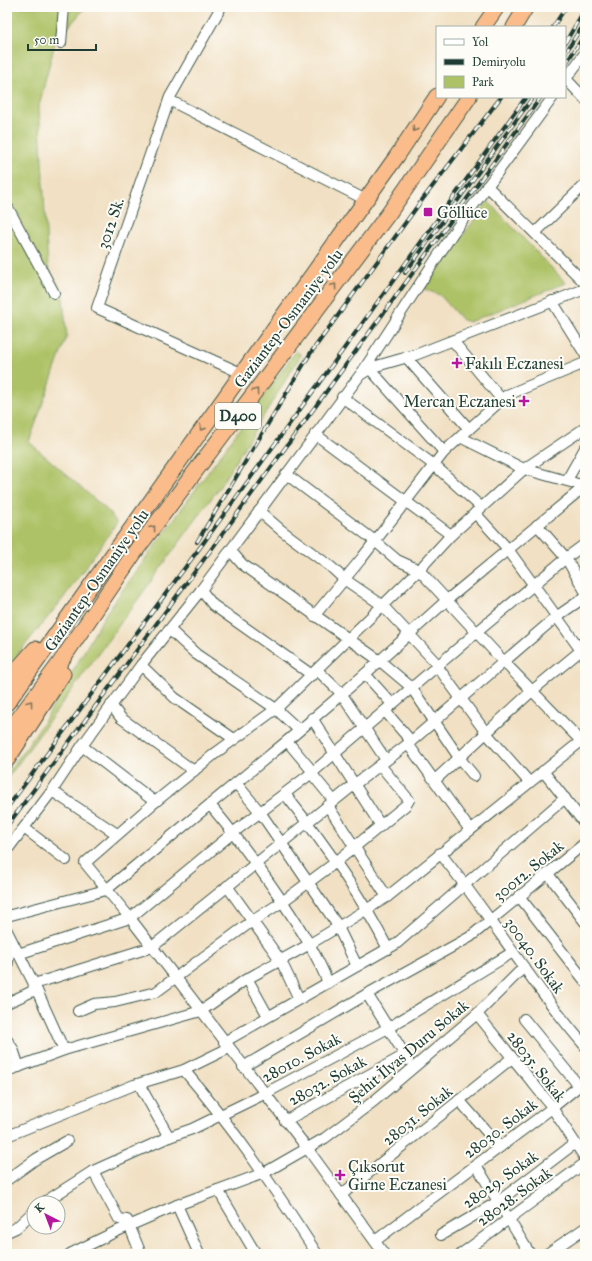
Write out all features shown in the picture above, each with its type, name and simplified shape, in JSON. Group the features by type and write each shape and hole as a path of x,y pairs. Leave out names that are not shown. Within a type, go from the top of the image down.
{"highway":[{"path":"515,26 526,7"},
{"path":"483,26 491,9"},
{"name":"Gaziantep-Osmaniye yolu","path":"7,703 241,373 366,200 436,97"},
{"name":"Gaziantep-Osmaniye yolu","path":"7,734 59,664 137,549 389,213 468,98"},
{"path":"7,760 51,693 137,549"},
{"path":"7,681 87,591"}],"street":[{"path":"61,43 64,7"},
{"name":"3012 Sk.","path":"221,7 169,100 97,308 241,373"},
{"path":"566,79 585,54"},
{"path":"566,81 585,99"},
{"path":"7,850 52,791 140,665 201,590 342,397 360,375 412,295 487,186 552,98"},
{"path":"169,100 366,200"},
{"path":"535,233 585,184"},
{"path":"487,186 585,283"},
{"path":"7,206 54,293"},
{"path":"360,375 370,369 453,341 585,289"},
{"path":"552,302 585,354"},
{"path":"453,341 502,400"},
{"path":"406,358 469,429"},
{"path":"314,616 406,502 444,452 462,438 469,429 507,395 585,363"},
{"path":"370,369 444,452"},
{"path":"342,397 434,465 478,510 556,617 584,651 533,690 460,759 435,780"},
{"path":"384,1254 307,1148 175,979 130,918 85,863 155,802 234,739 276,709 419,570 451,534 524,469 585,428"},
{"path":"315,434 451,534"},
{"path":"462,438 524,469 568,480 585,486"},
{"path":"568,480 585,448"},
{"path":"7,1071 64,1050 201,1011 248,980 368,910 387,897 529,782 584,741 504,662 419,570 397,560 375,541 286,474"},
{"path":"7,916 106,890 287,741 411,634 447,600 507,548 585,486"},
{"path":"259,511 281,530 331,567 344,579 382,605 411,634 438,665 440,670 487,734 529,782"},
{"path":"537,525 566,558 585,591"},
{"path":"18,954 130,918 234,832 312,772 533,585 585,544"},
{"path":"230,550 242,564 380,661 411,688 460,759 474,776"},
{"path":"78,1011 94,1004 115,1002 156,992 336,862 406,806 409,800 383,762 341,693 314,672 213,605 201,590"},
{"path":"34,984 152,947 280,843 308,823 462,700 556,617 585,597"},
{"path":"170,630 196,654 276,709 299,730"},
{"path":"140,665 175,698 234,739"},
{"path":"365,674 470,830"},
{"path":"111,705 121,718 194,771"},
{"path":"312,718 336,752 381,826"},
{"path":"287,741 312,772 354,848 387,897"},
{"path":"82,746 155,802"},
{"path":"543,771 585,824"},
{"path":"236,783 260,812 280,843 309,882 338,927 358,966"},
{"path":"52,791 117,834"},
{"path":"285,794 336,862 368,910 388,949"},
{"path":"7,1136 139,1084 184,1070 226,1045 268,1016 388,949 396,944 565,798"},
{"path":"210,805 234,832 310,944 328,983"},
{"path":"24,828 66,860"},
{"name":"30012. Sokak","path":"243,1067 367,994 470,937 548,874 584,848"},
{"name":"30040. Sokak","path":"440,853 465,884 523,968 585,1046"},
{"path":"548,874 585,922"},
{"path":"227,886 281,961 299,999"},
{"path":"520,896 585,981"},
{"path":"7,931 34,984 64,1050"},
{"path":"7,942 10,953 7,969"},
{"name":"28010. Sokak","path":"55,1195 93,1171 169,1137 192,1129 264,1094 388,1028 513,952"},
{"name":"Şehit İlyas Duru Sokak","path":"70,1254 177,1205 264,1173 325,1138 374,1101 477,1014 523,968"},
{"path":"248,980 268,1016"},
{"path":"7,1003 33,991 34,984"},
{"path":"367,994 413,1067"},
{"name":"28035. Sokak","path":"477,1014 552,1108 574,1144 585,1158"},
{"path":"524,1019 583,1084"},
{"path":"7,1040 13,1049 19,1067"},
{"name":"28032. Sokak","path":"285,1121 405,1055"},
{"name":"28031. Sokak","path":"341,1195 512,1058"},
{"path":"184,1070 221,1114 264,1173 317,1254"},
{"path":"139,1084 169,1137"},
{"name":"28030. Sokak","path":"375,1241 583,1084"},
{"path":"459,1100 500,1147"},
{"path":"7,1180 36,1159 67,1141"},
{"name":"28029. Sokak","path":"441,1235 499,1202 574,1144"},
{"name":"28028. Sokak","path":"461,1254 585,1163"},
{"path":"476,1165 530,1254"},
{"path":"93,1171 119,1219 127,1220 141,1254"},
{"path":"218,1190 256,1254"},
{"path":"177,1205 199,1254"},
{"path":"7,1232 16,1228 26,1219"},
{"path":"547,1254 585,1228"}],"green space":[{"path":"7,7 86,7 55,42 39,106 48,267 62,291 67,336 29,442 108,511 117,523 62,600 7,667"},
{"path":"488,201 566,283 469,322 462,320 440,295 424,289"},
{"path":"296,351 301,355 219,488 7,779 7,774 45,720 106,613"}],"railway":[{"path":"554,26 566,7"},
{"path":"566,41 585,9"},
{"path":"566,52 585,21"},
{"path":"566,63 585,34"},
{"path":"197,542 310,354 419,204 500,98"},
{"path":"7,808 204,542 525,98"},
{"path":"405,273 532,98"},
{"path":"7,826 213,547 540,98"}],"place":[{"name":"Göllüce","path":"428,212"},
{"name":"Fakılı Eczanesi","path":"457,363"},
{"name":"Mercan Eczanesi","path":"524,401"},
{"name":"Çıksorut Girne Eczanesi","path":"340,1175"}]}
